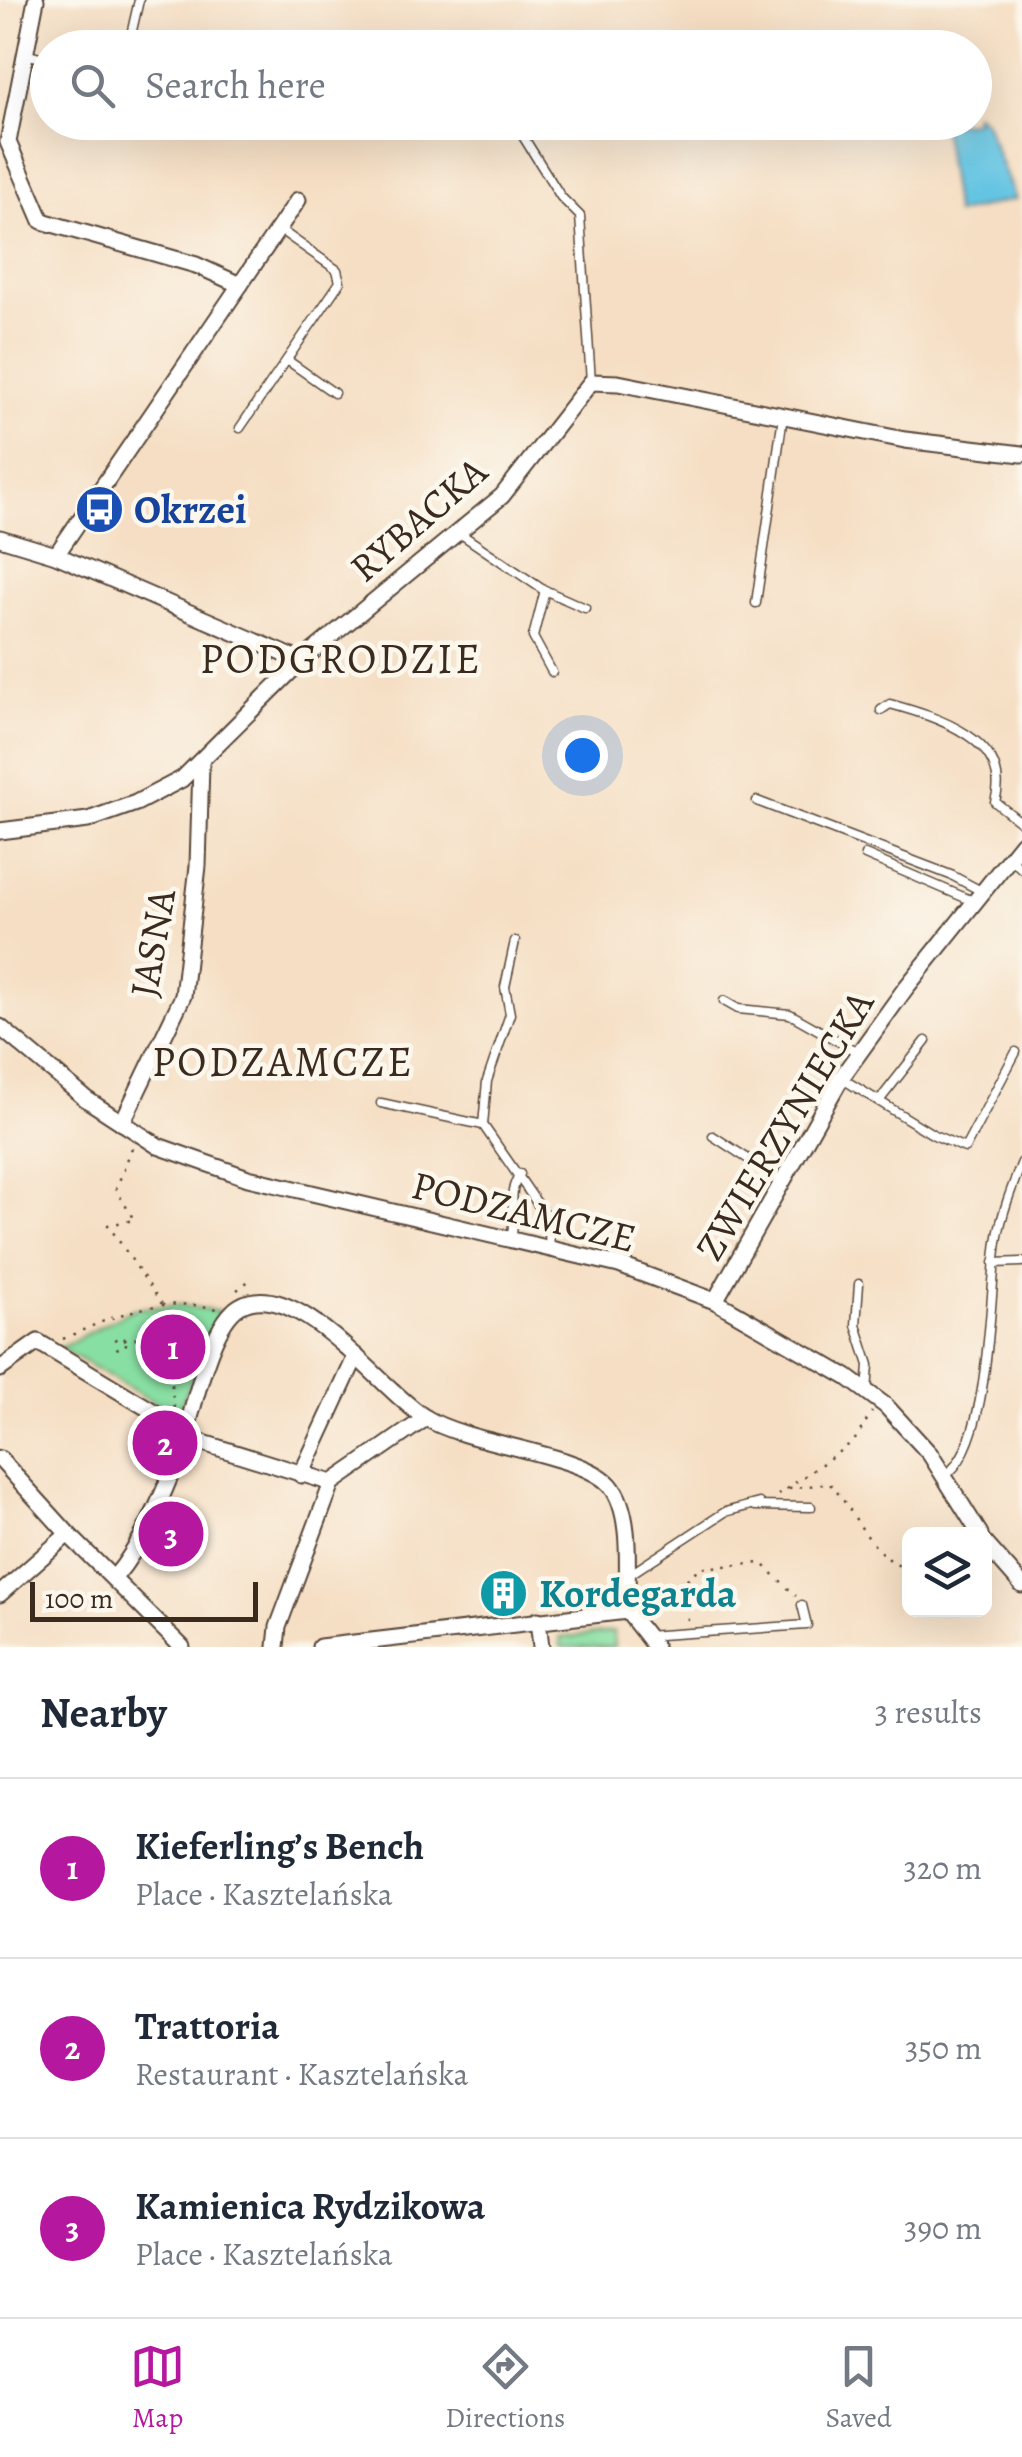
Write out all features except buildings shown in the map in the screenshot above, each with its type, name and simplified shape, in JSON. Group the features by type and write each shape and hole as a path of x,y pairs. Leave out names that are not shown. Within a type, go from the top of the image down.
{"street":[{"path":"36,0 6,127 8,142 42,221 196,265 240,286"},
{"path":"56,555 298,200"},
{"path":"591,382 618,383 905,440 1022,454"},
{"name":"RYBACKA","path":"0,832 104,814 136,804 201,764 301,661 502,496 591,382"},
{"path":"0,538 56,555 301,661"},
{"name":"JASNA","path":"122,1123 184,996 198,866 201,764"},
{"name":"ZWIERZYNIECKA","path":"716,1302 841,1078 979,897 1016,864 1022,843"},
{"name":"PODZAMCZE","path":"0,1026 86,1099 158,1146 248,1178 619,1266 716,1302 867,1392 916,1436 976,1527"},
{"path":"114,1578 131,1556 184,1437 230,1314 254,1301 277,1302 332,1334 426,1418 477,1439 598,1474 616,1493 620,1507 627,1611 650,1641"},
{"path":"0,1368 44,1346 154,1412 184,1437 332,1483"},
{"path":"302,1476 356,1356"},
{"path":"276,1647 278,1628 332,1483 426,1418"},
{"path":"0,1459 68,1534 182,1647"},
{"path":"0,1594 68,1534"},
{"path":"992,1551 1022,1585"},
{"path":"320,1647 627,1611"},
{"path":"538,1620 541,1647"}],"lane":[{"path":"132,30 139,0"},
{"path":"25,54 30,55"},
{"path":"525,140 561,197 580,216 591,382"},
{"path":"240,428 340,282 336,270 279,229"},
{"path":"287,360 334,393"},
{"path":"756,603 783,416"},
{"path":"458,532 545,590 585,608"},
{"path":"545,590 533,637 552,672"},
{"path":"881,710 890,704 968,731 998,772 1001,782 994,802 1022,823"},
{"path":"757,802 979,897"},
{"path":"864,855 979,897"},
{"path":"483,1125 487,1081 510,1014 505,988 515,941"},
{"path":"724,1001 738,1009 790,1014 859,1053"},
{"path":"879,1101 926,1041"},
{"path":"841,1078 965,1148 1016,1052"},
{"path":"381,1103 483,1125 548,1219 550,1247"},
{"path":"713,1136 782,1181"},
{"path":"944,1476 954,1470 975,1424 993,1311 998,1237 1022,1162"},
{"path":"511,1238 516,1223 510,1200 520,1174"},
{"path":"994,1263 1022,1262"},
{"path":"859,1284 856,1325 869,1365 867,1392"},
{"path":"625,1577 652,1564 725,1512 755,1505 811,1507"},
{"path":"650,1641 701,1630 807,1625 802,1606"}],"path":[{"path":"132,1148 116,1189 134,1220 108,1225 162,1304 174,1411"},
{"path":"44,1346 132,1307 205,1306 230,1314"},
{"path":"124,1339 166,1336"},
{"path":"755,1505 788,1488 854,1441 874,1410"},
{"path":"788,1488 829,1483 868,1542 887,1562 902,1568"},
{"path":"701,1630 699,1622 686,1620 683,1600 684,1582 699,1568 762,1562 784,1580 802,1606"},
{"path":"668,1588 670,1601"},
{"path":"658,1602 683,1600"}],"green space":[{"path":"179,1305 220,1312 177,1415 60,1348 133,1309"},
{"path":"613,1632 614,1647 561,1647 560,1638"}],"water":[{"path":"944,140 992,140 1015,199 955,214"}],"place":[{"name":"Okrzei","path":"99,509"},
{"name":"Kieferling’s Bench","path":"173,1347"},
{"name":"Trattoria","path":"165,1443"},
{"name":"Kamienica Rydzikowa","path":"171,1534"},
{"name":"Kordegarda","path":"504,1593"}],"district":[{"name":"PODGRODZIE","path":"341,658"},
{"name":"PODZAMCZE","path":"283,1061"}]}
